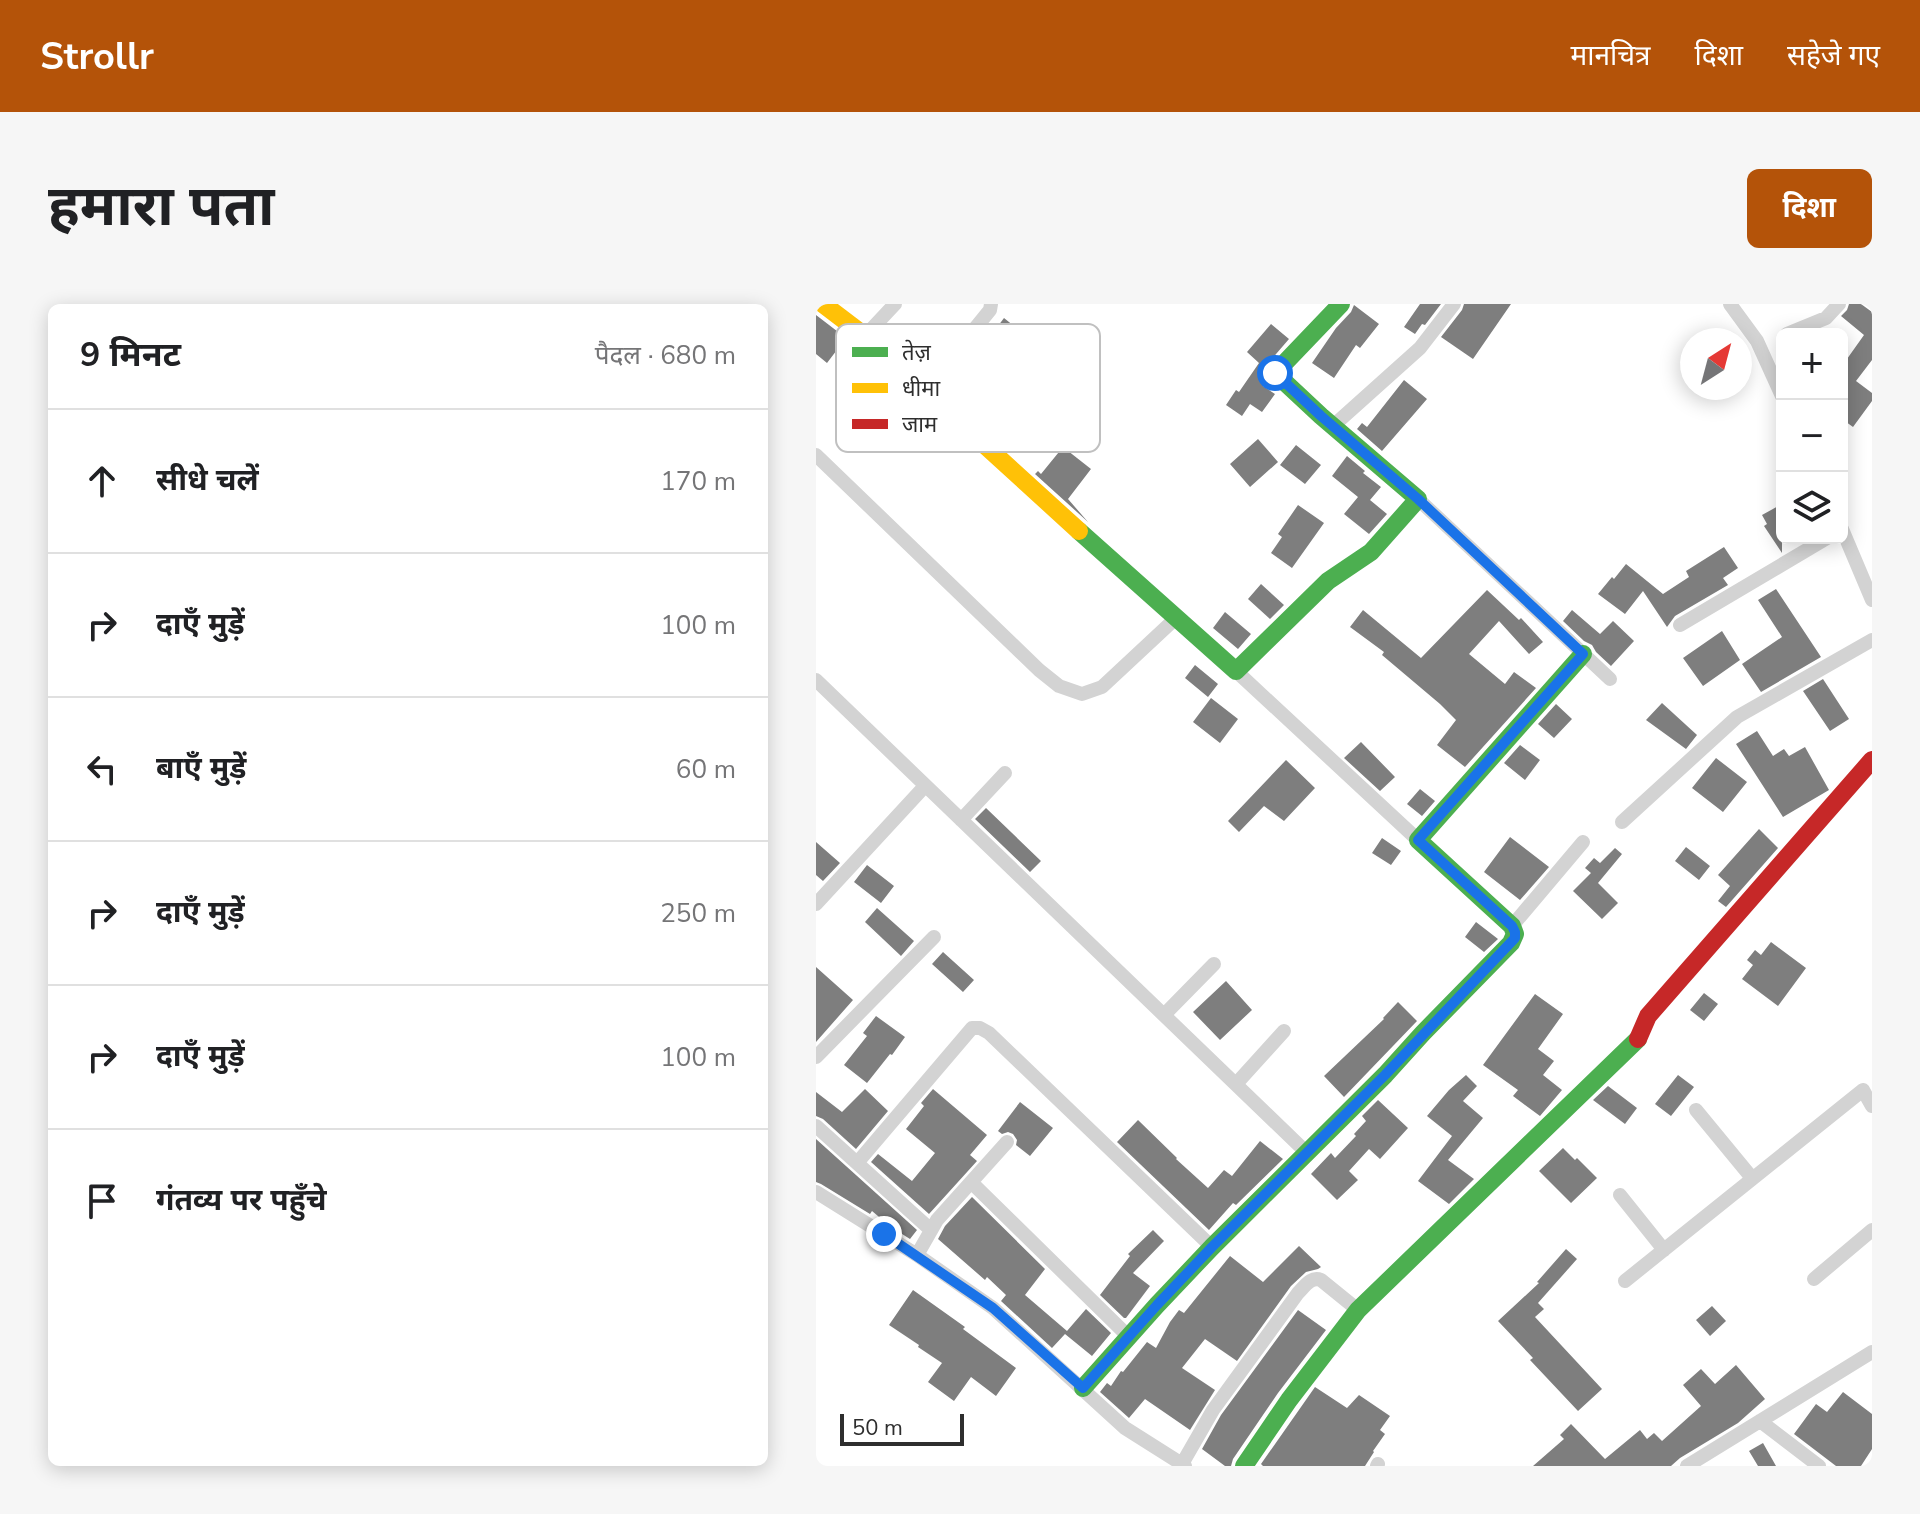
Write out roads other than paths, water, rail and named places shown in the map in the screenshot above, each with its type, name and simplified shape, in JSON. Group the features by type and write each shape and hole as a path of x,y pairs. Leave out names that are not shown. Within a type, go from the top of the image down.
{"street":[{"path":"823,304 849,324"},
{"path":"876,324 895,304"},
{"path":"979,324 991,304"},
{"path":"1341,304 1275,373 1418,499 1610,679"},
{"path":"1333,426 1420,348 1454,304"},
{"path":"1730,304 1776,335"},
{"path":"1799,328 1826,318 1839,304"},
{"path":"992,452 1236,671 1515,932 1509,946 1212,1247 1083,1388"},
{"path":"816,455 1059,686 1082,694 1102,687 1176,618"},
{"path":"1236,671 1328,581 1371,552 1418,499"},
{"path":"1848,543 1872,600"},
{"path":"1680,625 1817,544"},
{"path":"1622,822 1737,717 1872,640"},
{"path":"1418,840 1583,654"},
{"path":"816,680 1306,1152"},
{"path":"1244,1466 1289,1400 1358,1310 1637,1040 1648,1016 1872,760"},
{"path":"961,820 1005,773"},
{"path":"816,904 925,786"},
{"path":"1512,926 1583,842"},
{"path":"816,1057 934,937"},
{"path":"1164,1015 1214,964"},
{"path":"857,1163 972,1028 980,1028 989,1033 1212,1247"},
{"path":"1236,1084 1284,1031"},
{"path":"1625,1281 1863,1090 1872,1106"},
{"path":"1696,1110 1752,1178"},
{"path":"816,1126 931,1230"},
{"path":"917,1255 937,1220 1007,1142"},
{"path":"971,1182 1129,1337"},
{"path":"816,1192 917,1255 993,1308 1125,1428 1183,1465 1213,1410 1298,1293 1312,1279 1321,1280 1358,1310"},
{"path":"1620,1195 1664,1250"},
{"path":"1814,1279 1872,1230"},
{"path":"1687,1466 1872,1352"},
{"path":"1760,1421 1819,1466"}]}
